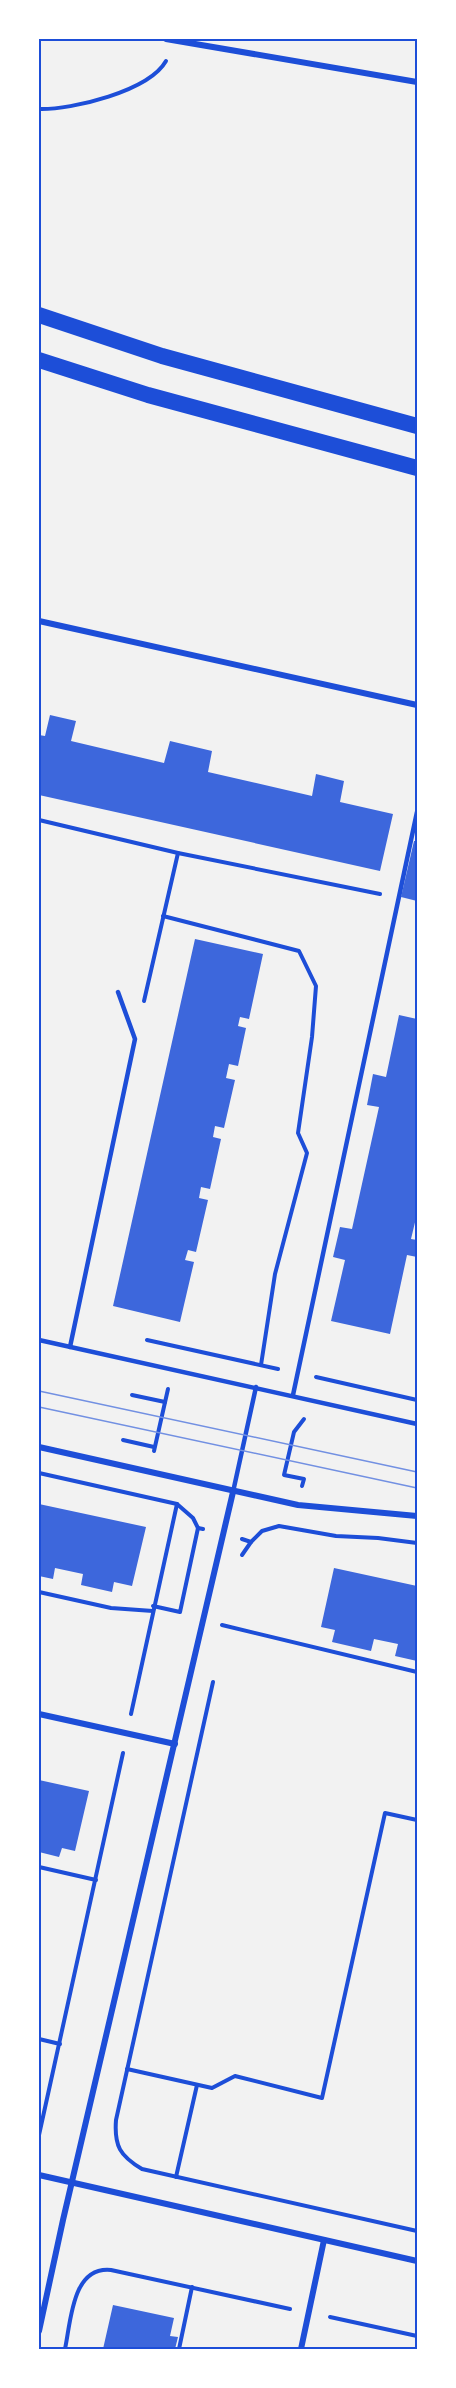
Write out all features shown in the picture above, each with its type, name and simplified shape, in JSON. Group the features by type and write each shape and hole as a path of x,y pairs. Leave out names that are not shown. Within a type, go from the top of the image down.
{"highway":[{"path":"39,315 174,359 417,426"},
{"path":"39,360 158,398 417,468"}],"street":[{"path":"169,40 417,82"},
{"path":"39,621 417,705"},
{"path":"39,1447 298,1505 417,1516"},
{"path":"39,2331 233,1491"},
{"path":"39,1714 175,1744"},
{"path":"39,2175 417,2261"},
{"path":"301,2349 324,2240"}],"lane":[{"path":"293,1395 417,812"},
{"path":"70,1347 135,1039 118,992"},
{"path":"39,1340 417,1424"},
{"path":"233,1491 256,1387"}],"path":[{"path":"39,109 57,109 87,104 144,81 165,64 169,40"},
{"path":"39,820 177,853 399,898"},
{"path":"135,1039 177,853"},
{"path":"163,916 299,951 316,986 312,1037 298,1133 307,1154 275,1274 261,1365"},
{"path":"143,1340 417,1400"},
{"path":"143,1496 178,1347"},
{"path":"298,1505 304,1479 284,1475 294,1432 308,1414 316,1377"},
{"path":"132,1395 165,1402"},
{"path":"123,1440 154,1447"},
{"path":"39,1473 177,1504 193,1518 198,1528 180,1612 153,1608 111,1608 39,1592"},
{"path":"131,1715 177,1504"},
{"path":"240,1560 243,1551 262,1531 279,1526 336,1536 378,1538 417,1544"},
{"path":"198,1528 251,1542"},
{"path":"223,1637 228,1615"},
{"path":"204,1620 417,1672"},
{"path":"215,1672 116,2120 115,2138 120,2151 142,2169 417,2231"},
{"path":"39,2135 123,1752"},
{"path":"127,2069 212,2088 235,2076 322,2098 385,1813 417,1820"},
{"path":"39,1867 96,1880"},
{"path":"39,2039 60,2044"},
{"path":"176,2177 197,2085"},
{"path":"65,2349 78,2289 84,2278 99,2269 417,2336"},
{"path":"179,2349 192,2287"}],"building":[{"path":"50,715 76,721 71,741 164,763 170,741 212,751 208,772 312,796 316,774 344,781 340,802 393,814 380,871 39,795 39,735 45,736"},
{"path":"414,841 417,841 417,901 401,897"},
{"path":"195,939 263,954 249,1019 240,1017 238,1026 246,1028 238,1066 229,1064 226,1078 235,1080 224,1128 215,1126 213,1137 221,1139 210,1189 201,1187 199,1198 208,1200 196,1252 188,1250 185,1260 194,1262 180,1322 113,1306"},
{"path":"399,1015 417,1019 417,1214 411,1239 417,1240 417,1257 407,1255 390,1334 331,1321 345,1260 333,1257 340,1227 352,1229 379,1107 367,1105 373,1074 386,1077"},
{"path":"39,1504 146,1527 132,1586 114,1582 112,1592 81,1585 83,1574 55,1568 53,1579 39,1576"},
{"path":"334,1568 417,1586 417,1661 395,1656 398,1644 374,1639 371,1651 332,1642 335,1630 321,1627"},
{"path":"39,1780 89,1791 75,1851 62,1848 59,1857 39,1852"},
{"path":"113,2305 174,2318 170,2336 178,2337 175,2349 103,2349"}],"tram line":[{"path":"39,1391 417,1472"},
{"path":"39,1407 417,1488"}]}
